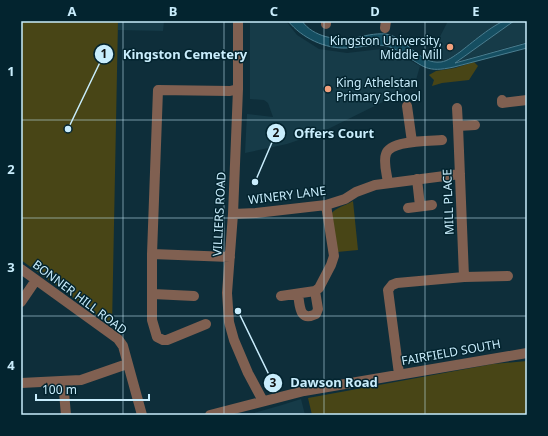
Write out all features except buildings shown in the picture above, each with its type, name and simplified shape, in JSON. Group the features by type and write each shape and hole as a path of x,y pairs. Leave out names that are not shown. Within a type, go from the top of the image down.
{"street":[{"name":"VILLIERS ROAD","path":"238,21 238,89 233,214 227,293 229,322 234,340 248,373 263,401"},
{"path":"206,324 167,340 162,340 157,337 152,320 152,254 158,90 230,91 238,89"},
{"path":"502,100 502,103 527,100"},
{"path":"407,106 412,142"},
{"name":"MILL PLACE","path":"457,108 460,174 458,236 464,277"},
{"path":"458,126 475,125"},
{"path":"388,182 385,159 386,153 391,147 412,142 442,140"},
{"name":"WINERY LANE","path":"233,214 256,213 326,205 345,199 364,188 388,182 417,180 460,174"},
{"path":"417,180 420,206"},
{"path":"281,296 316,291 319,288 334,256 326,205"},
{"path":"408,208 432,205"},
{"path":"152,254 230,257"},
{"name":"BONNER HILL ROAD","path":"21,269 118,339 123,346 142,415"},
{"path":"399,374 388,290 392,285 397,283 464,277 508,276"},
{"path":"21,302 36,280"},
{"path":"298,294 301,312 305,316 310,317 316,314 318,309 316,291"},
{"path":"153,294 194,296"},
{"name":"FAIRFIELD SOUTH","path":"210,415 304,390 527,353"},
{"path":"21,383 80,380 127,364"},
{"path":"63,381 66,415"}],"shaded area":[{"path":"21,21 118,21 112,326 21,260"},
{"path":"118,21 164,21 163,31 118,30"},
{"name":"King Athelstan Primary School","path":"250,21 286,21 297,35 319,49 347,53 390,49 420,66 416,80 406,87 405,91 322,132 287,144 245,153 247,114 273,117 268,103 264,100 250,99"},
{"path":"288,21 302,21 312,31 326,37 333,38 348,39 377,34 393,36 426,59 433,62 441,62 453,57 495,26 506,21 514,21 455,63 527,43 527,48 445,69 431,69 426,68 393,48 384,46 374,45 353,48 330,47 314,41 300,33"},
{"path":"448,21 527,21 527,42 460,61 437,62 428,60"},
{"path":"474,62 478,66 469,80 442,83 432,86 434,80 429,75 436,71 455,68"},
{"path":"353,201 358,250 337,252 331,214 338,208"},
{"path":"527,361 527,415 312,415 308,398 493,364"},
{"path":"301,399 305,415 247,415 282,405"}],"place":[{"name":"Kingston University, Middle Mill","path":"450,47"},
{"name":"King Athelstan Primary School","path":"328,89"},
{"name":"Kingston Cemetery","path":"68,129"},
{"name":"Offers Court","path":"255,182"},
{"name":"Dawson Road","path":"238,311"}]}
